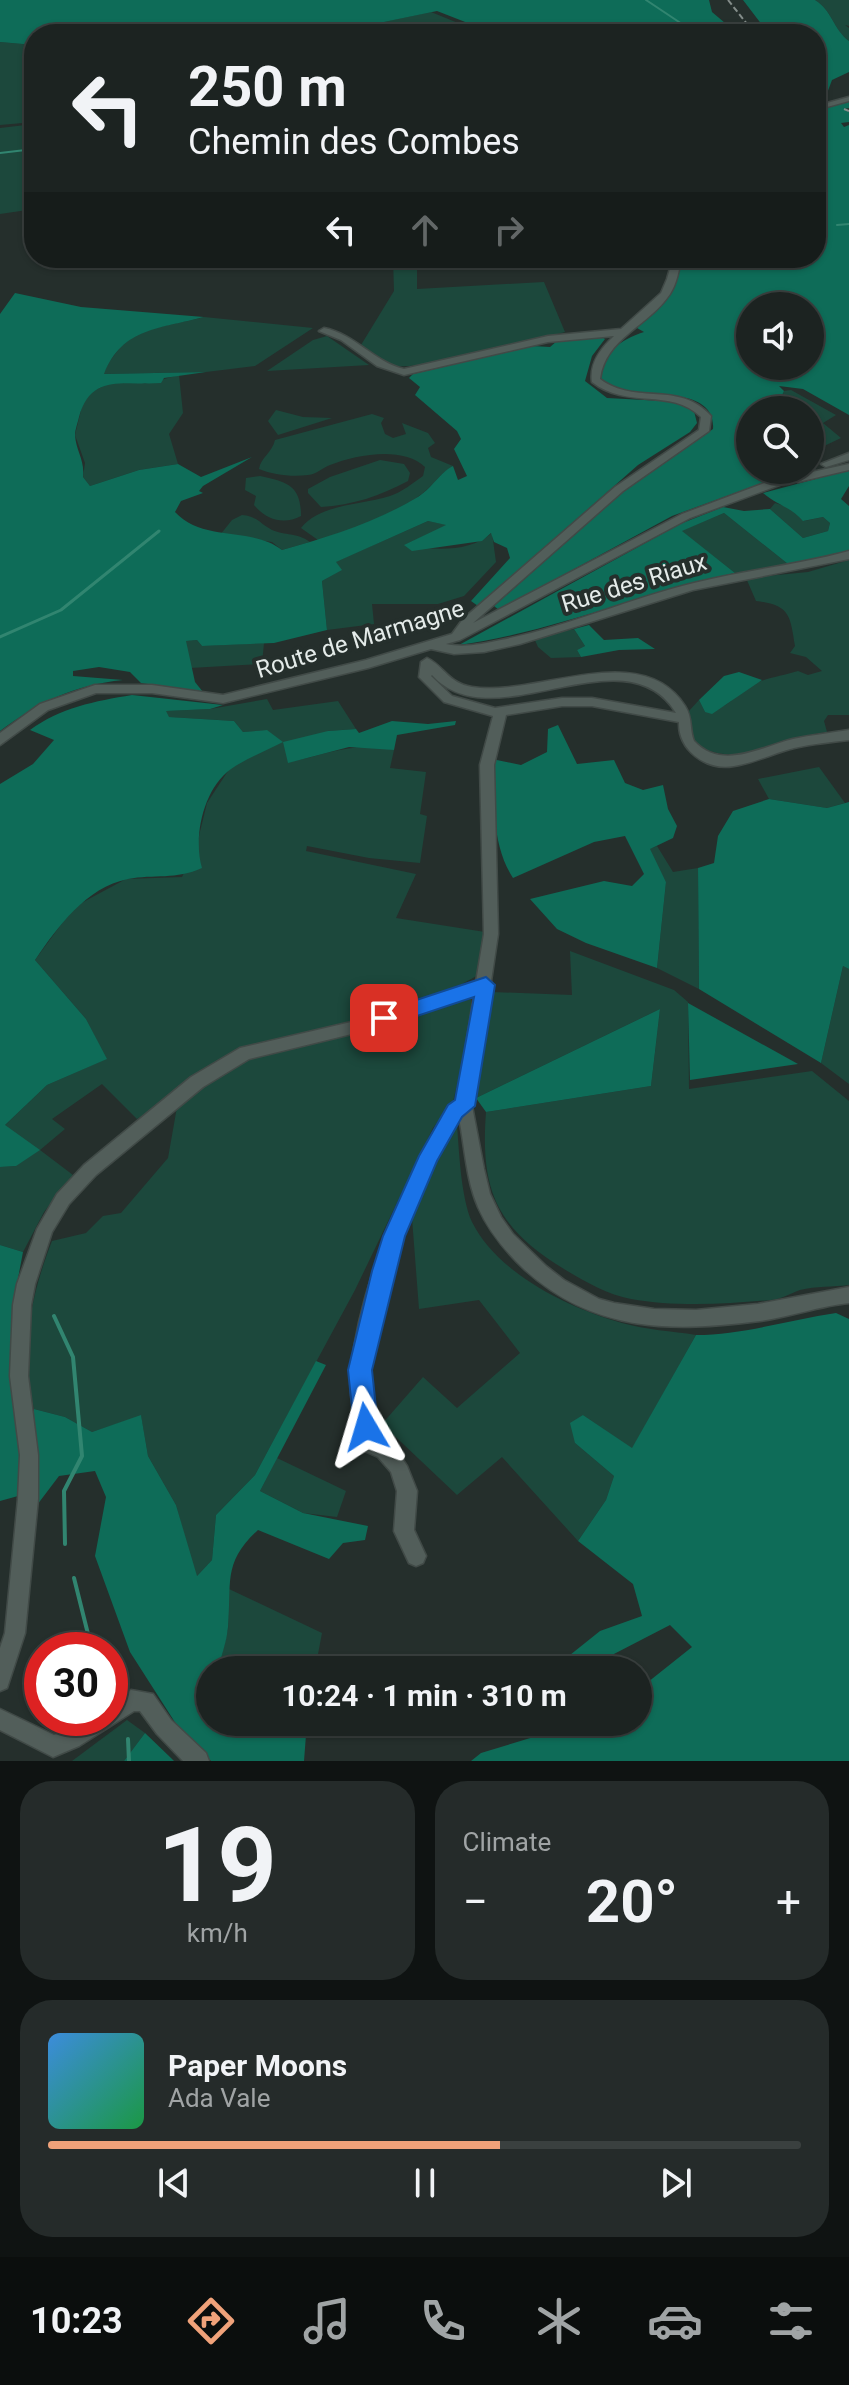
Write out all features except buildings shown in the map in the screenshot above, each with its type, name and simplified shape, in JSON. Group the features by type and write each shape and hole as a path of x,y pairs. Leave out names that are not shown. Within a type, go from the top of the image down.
{"street":[{"path":"826,105 849,99"},
{"path":"456,637 467,622 619,489 704,431 706,416 692,404 681,399 615,394 595,380 598,364 622,332 661,299 673,280 675,268"},
{"path":"324,331 349,341 380,367 404,372 548,339 622,332"},
{"name":"Route de Marmagne","path":"824,465 849,456"},
{"path":"824,474 849,467"},
{"name":"Route de Marmagne","path":"0,740 44,707 95,689 152,689 223,699 258,693 456,637 674,522 774,484"},
{"name":"Rue des Riaux","path":"426,646 452,651 486,647 591,619 683,589 849,555"},
{"path":"426,646 428,664 425,677 448,699 496,712 562,702 592,702 685,719"},
{"path":"428,664 448,687 474,694 600,677 646,683 666,694 685,719 688,743 704,755 723,761 732,762 815,739 849,735"},
{"path":"496,712 500,714 487,765 491,934 486,985 464,1106 472,1130 475,1173 499,1231 542,1274 586,1301 613,1311 645,1316 721,1316 782,1310 849,1295"},
{"path":"0,1681 15,1633 28,1499 29,1455 19,1376 22,1305 45,1229 63,1199 90,1170 197,1082 245,1053 364,1025 486,985"},
{"path":"416,1556 404,1531 407,1491 398,1466 385,1450 369,1443 361,1401 360,1370 394,1236 446,1126 455,1111 464,1106"},
{"path":"128,1702 146,1701 164,1727 198,1761"},
{"path":"0,1719 24,1731"},
{"path":"33,1736 53,1746 76,1736"}],"green space":[{"path":"0,0 709,0 712,12 726,24 470,24 437,11 374,24 24,24 24,44 0,42"},
{"path":"743,0 815,0 849,41 849,72 832,80 826,96 826,24 761,24"},
{"path":"815,0 849,0 849,26 845,25 849,28 849,41 821,4"},
{"path":"431,12 460,24 374,24"},
{"path":"0,42 24,44 24,123 0,125"},
{"path":"849,101 849,108 844,109 849,112 849,122 841,123 844,127 849,125 849,415 824,401 824,396 815,396 803,389 779,386 784,391 782,396 736,396 736,484 760,484 672,516 499,610 494,606 623,492 713,429 711,416 704,406 694,400 627,393 598,379 614,348 644,332 637,328 660,305 677,279 680,268 826,268 826,107"},
{"path":"24,125 24,210 0,214 0,128"},
{"path":"393,268 417,268 417,289 544,282 565,332 440,362 414,366 379,363 361,345 394,291"},
{"path":"15,293 81,307 204,317 145,332 121,347 104,374 206,372 164,378 161,383 111,384 92,393 79,417 75,433 83,477 90,486 139,470 178,464 201,477 252,457 203,486 199,491 203,493 181,501 175,512 200,528 256,538 282,550 384,515 421,495 453,466 458,480 467,476 454,449 461,439 457,431 415,395 420,387 409,378 413,374 532,346 550,347 557,341 600,336 605,339 592,356 585,381 607,398 681,404 694,411 697,423 690,432 638,465 478,606 471,601 510,558 507,548 494,542 491,533 482,541 412,551 404,545 446,525 428,521 336,562 342,570 322,581 327,630 274,643 202,646 197,640 186,641 195,682 203,692 141,683 130,672 99,667 73,671 73,676 123,680 58,696 0,731 0,314"},
{"path":"204,317 313,328 255,366 206,372 103,374 122,346 133,337"},
{"path":"327,336 369,365 267,371 313,340"},
{"path":"179,375 183,413 169,434 178,464 139,470 90,486 83,477 85,463 75,435 83,402 91,392 108,384 135,381 145,384"},
{"path":"791,390 802,396 782,396 784,391"},
{"path":"824,408 836,415 824,422"},
{"path":"276,410 303,417 332,418 278,435 268,421"},
{"path":"372,414 384,418 381,423 385,434 393,438 406,434 402,423 428,433 435,443 428,448 431,457 453,466 405,505 356,528 318,540 301,528 309,520 342,506 394,494 423,476 425,467 416,460 393,454 366,455 341,461 302,476 270,473 259,469 260,465 275,440"},
{"path":"824,424 841,438 824,446"},
{"path":"380,460 404,464 410,473 408,481 366,499 333,506 321,507 308,493 308,489 330,477"},
{"path":"849,470 849,486 841,499 849,506 849,551 806,563 788,564 724,513 682,531 735,573 530,631 459,645 680,524 723,507 744,511 770,509 803,538 828,531 830,523 823,517 803,521 763,493 797,484 824,484 824,477"},
{"path":"260,476 291,487 298,498 301,516 282,520 259,510 254,505 256,496 245,490 246,478"},
{"path":"775,503 792,508 804,521 823,517 830,523 828,531 803,538 770,509"},
{"path":"724,513 788,564 735,573 681,531"},
{"path":"242,515 272,530 310,542 282,550 272,542 220,535 232,520"},
{"path":"428,521 448,525 405,545 439,549 462,547 492,533 496,562 464,596 438,604 372,604 374,624 327,630 322,581 341,570 335,562"},
{"path":"849,560 849,715 828,715 824,721 827,732 742,754 710,751 694,743 688,712 699,700 705,712 715,710 761,681 798,671 808,675 822,671 806,657 790,653 795,646 786,613 776,605 756,601 746,578 808,572"},
{"path":"589,625 604,640 638,638 655,649 619,650 581,657 577,650 585,646 574,629"},
{"path":"574,629 585,646 577,650 581,657 551,658 538,647 534,638"},
{"path":"197,640 202,646 264,643 262,664 190,668 185,641"},
{"path":"739,672 762,680 712,714 705,712 699,700 724,676"},
{"path":"132,695 223,705 210,709 166,711 169,717 234,721 243,732 267,730 283,742 231,769 213,789 200,829 202,868 113,883 74,910 35,960 86,1019 107,1059 47,1085 5,1125 40,1150 16,1166 0,1167 0,784 33,764 54,740 30,730 41,722 91,703"},
{"path":"267,699 273,710 338,701 356,729 328,731 288,762 340,750 380,747 394,750 390,768 426,772 420,814 427,816 420,863 369,858 307,846 306,851 416,874 396,918 485,932 480,974 462,984 381,1013 250,1047 137,1119 102,1084 52,1119 65,1129 40,1150 73,1175 44,1212 23,1252 0,1245 0,1167 16,1166 4,1126 47,1085 106,1059 86,1019 35,960 74,907 126,879 182,877 196,848 207,803 228,771 267,730 243,732 234,721 168,717 165,711 210,709"},
{"path":"392,721 428,724 456,721 455,725 397,735 394,750 349,747 288,763 283,742 328,731 356,729 359,733"},
{"path":"558,725 577,764 614,760 625,783 643,790 663,785 668,809 677,826 673,838 650,849 666,882 657,968 586,943 557,929 530,899 604,881 632,886 644,874 625,836 594,842 513,878 506,865 497,836 492,759 521,765 547,752 548,729"},
{"path":"819,767 845,803 827,808 769,799 758,779"},
{"path":"769,799 827,808 849,802 849,969 843,966 821,1063 699,989 698,868 714,863 718,836 733,811"},
{"path":"657,846 673,872 698,868 699,989 657,968 666,882 649,849"},
{"path":"570,951 674,990 688,1002 689,1089 812,1071 849,1101 849,1285 806,1289 775,1299 737,1303 683,1304 631,1299 605,1291 564,1269 541,1254 508,1222 490,1186 486,1164 486,1112 651,1086 660,1009 476,1098 492,992 572,995"},
{"path":"843,966 849,969 849,1084 821,1063"},
{"path":"471,999 471,1027 453,1102 433,1128 355,1290 255,1475 216,1515 212,1560 196,1577 176,1505 148,1456 141,1416 92,1432 65,1417 34,1409 28,1365 30,1324 38,1283 52,1241 86,1233 103,1216 121,1213 168,1158 177,1107 202,1084 247,1060 330,1040"},
{"path":"688,1003 798,1064 690,1080"},
{"path":"660,1009 651,1086 486,1112 476,1098"},
{"path":"457,1124 468,1212 484,1241 499,1258 537,1286 580,1308 631,1325 696,1335 632,1449 583,1415 575,1443 614,1476 606,1500 578,1541 502,1457 457,1495 382,1424 423,1377 457,1408 520,1353 479,1300 419,1309 412,1218 447,1138"},
{"path":"0,1245 23,1252 16,1289 11,1379 22,1457 18,1496 0,1501"},
{"path":"836,1313 849,1319 849,1761 471,1761 481,1753 537,1736 652,1736 652,1679 692,1647 670,1625 610,1656 569,1656 600,1631 642,1616 633,1584 578,1541 606,1500 614,1476 575,1443 570,1423 583,1415 632,1448 696,1335 748,1330"},
{"path":"316,1361 326,1365 260,1491 303,1513 368,1526 365,1540 343,1543 329,1559 258,1530 239,1553 231,1574 228,1627 222,1656 196,1656 196,1736 306,1736 304,1761 211,1761 178,1727 130,1652 128,1632 123,1632 95,1556 106,1497 95,1471 59,1476 34,1509 34,1409 65,1417 92,1432 141,1415 148,1456 176,1505 197,1576 212,1560 216,1515 255,1475"},
{"path":"277,1458 346,1491 337,1517 303,1513 260,1491"},
{"path":"229,1589 322,1633 318,1656 222,1656 228,1630"},
{"path":"128,1721 145,1733 124,1761 72,1761 106,1736 128,1736"},
{"path":"145,1733 171,1758 174,1761 124,1761"}],"waterway":[{"path":"646,0 682,24"},
{"path":"0,153 24,150"},
{"path":"837,225 849,224"},
{"path":"0,637 61,610 159,531"},
{"path":"54,1316 73,1357 82,1456 64,1491 65,1544"},
{"path":"74,1578 88,1632"},
{"path":"128,1739 129,1761"}],"railway":[{"path":"728,0 747,24"},
{"path":"844,109 849,111"}],"route":[{"path":"366,1427 360,1370 383,1271 394,1236 429,1156 455,1111 464,1106 486,985 384,1018"}]}
